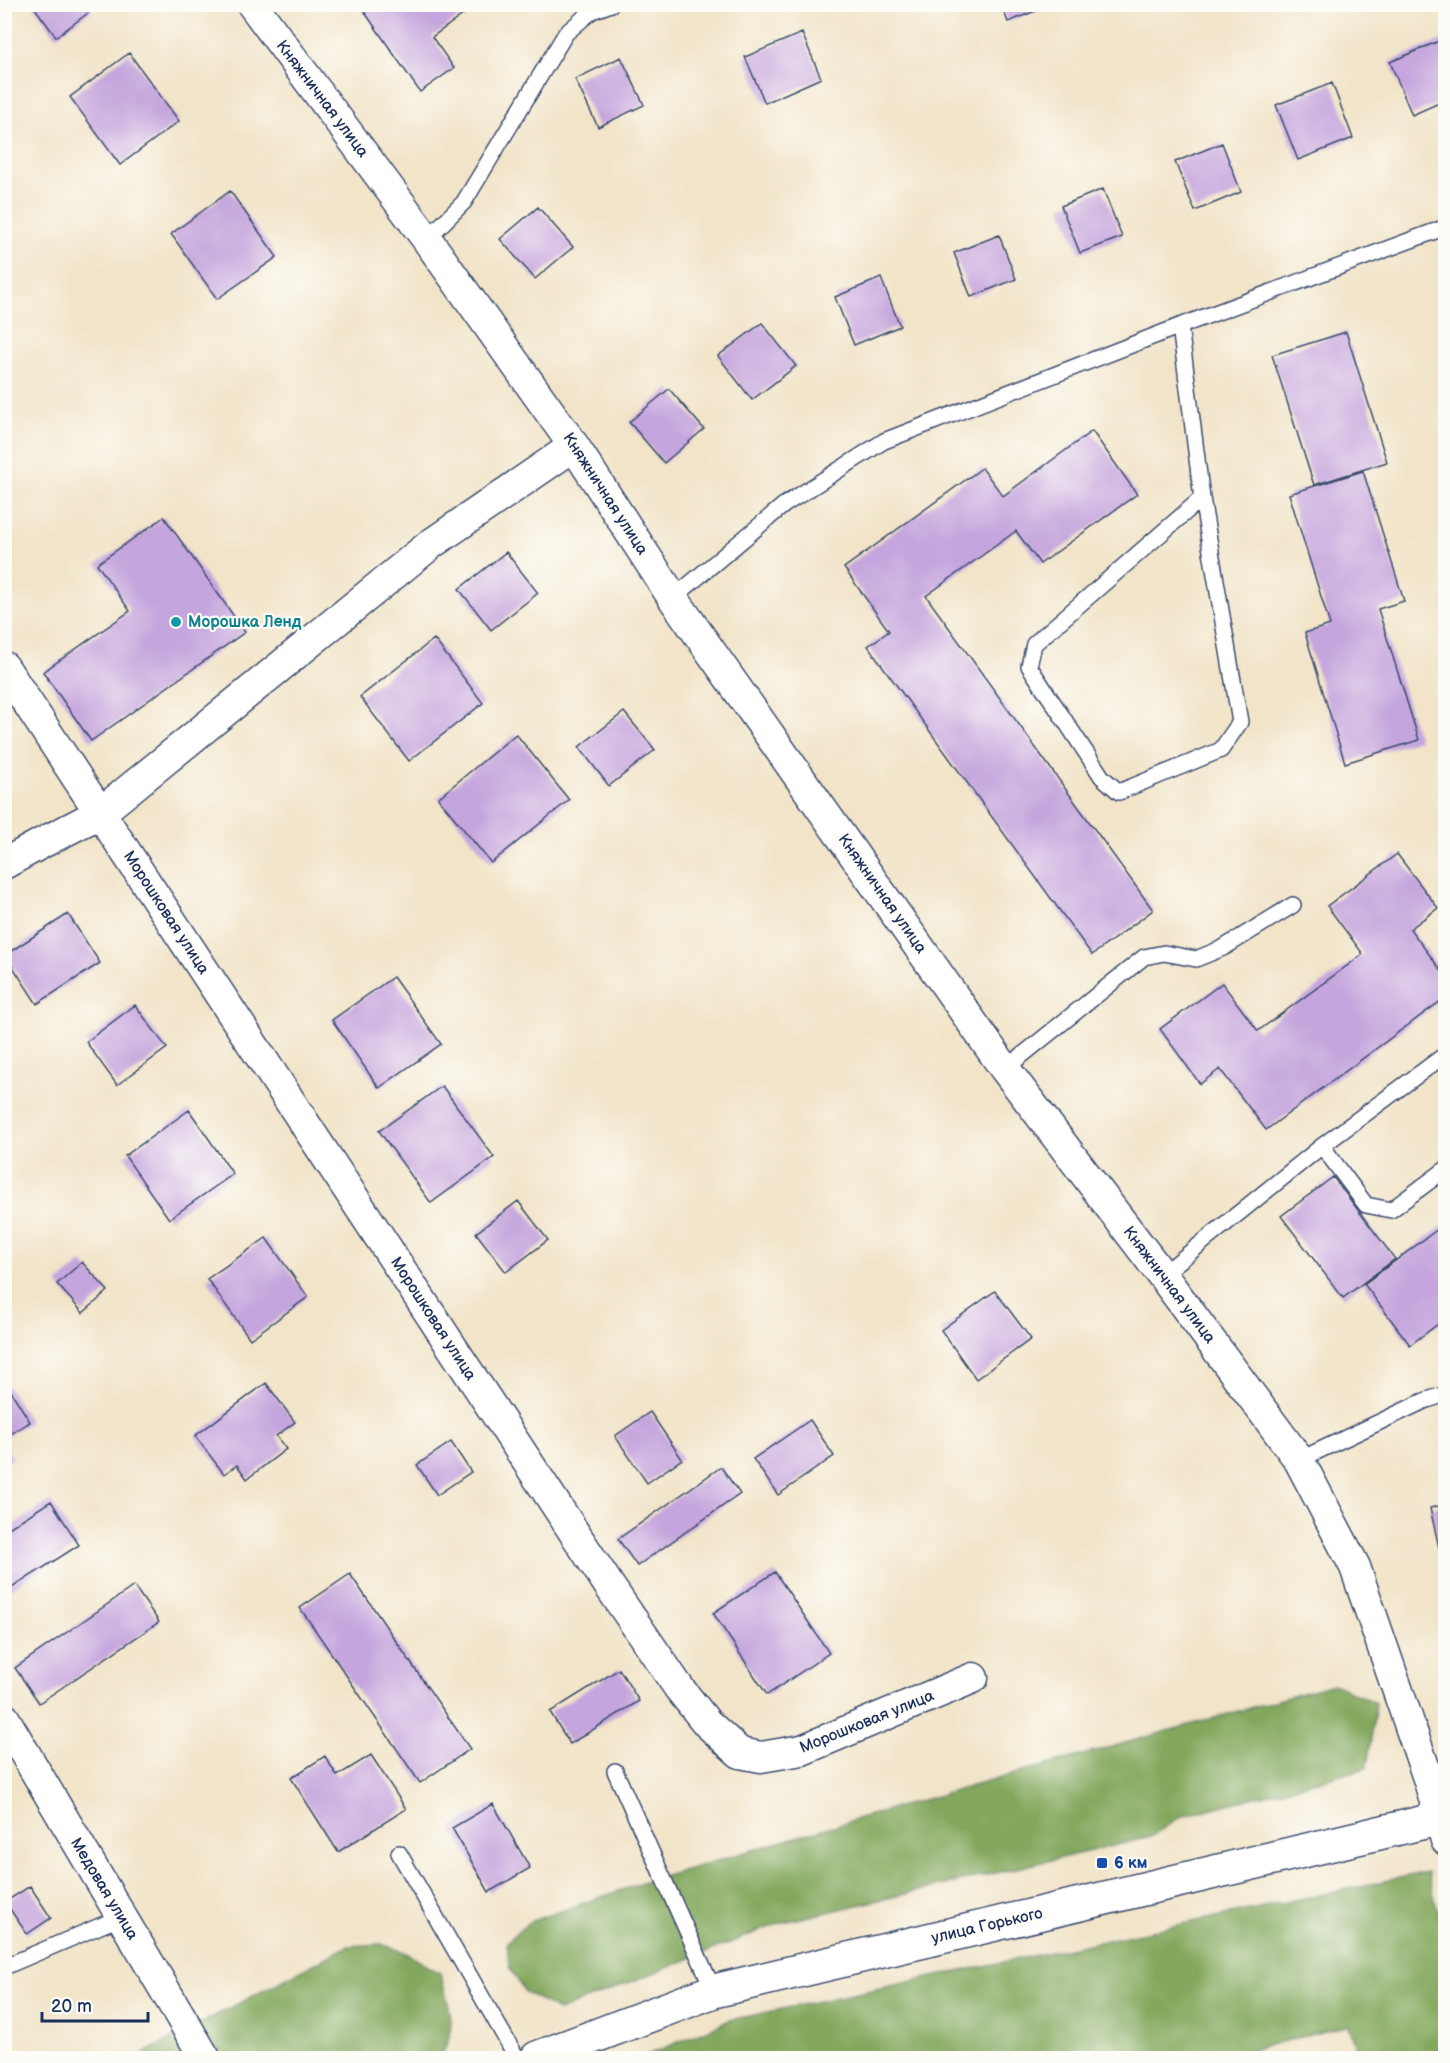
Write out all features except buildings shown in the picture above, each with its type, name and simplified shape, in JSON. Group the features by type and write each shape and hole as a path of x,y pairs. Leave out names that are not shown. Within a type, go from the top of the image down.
{"main road":[{"name":"улица Горького","path":"537,2058 714,1991 1444,1825"}],"street":[{"name":"Княжничная улица","path":"252,4 426,238 574,446 673,598 1005,1070 1162,1275 1299,1460 1354,1567 1444,1825"},
{"path":"4,864 100,813 431,544 574,446"},
{"name":"Морошковая улица","path":"4,667 610,1587 679,1688 708,1723 740,1753 761,1757 782,1754 802,1750 973,1678"},
{"name":"Медовая улица","path":"4,1718 205,2058"}],"lane":[{"path":"426,238 464,202 566,33 592,11 611,4"},
{"path":"673,598 783,506 884,441 1180,326 1445,227"},
{"path":"1180,326 1202,498 1240,722 1221,750 1119,792 1102,777 1029,666 1034,644 1202,498"},
{"path":"1005,1070 1144,957 1164,953 1196,959 1223,948 1293,905"},
{"path":"1162,1275 1322,1146 1446,1054"},
{"path":"1322,1146 1366,1205 1391,1210 1446,1169"},
{"path":"1299,1460 1424,1401 1446,1394"},
{"path":"615,1771 714,1991"},
{"path":"399,1853 517,2058"},
{"path":"4,1967 121,1917"}],"green space":[{"path":"1334,1684 1376,1703 1367,1768 1179,1817 1151,1837 780,1923 558,2011 525,1992 509,1967 507,1942 529,1922 642,1883 877,1813"},
{"path":"1428,1872 1445,1939 1445,2058 1359,2058 1349,2025 1218,2058 641,2058 730,2020"},
{"path":"381,1944 404,1952 440,1973 449,2006 451,2026 446,2047 440,2058 135,2058 348,1946"}],"place":[{"name":"Морошка Ленд","path":"176,622"},
{"name":"6 км","path":"1102,1863"}]}
